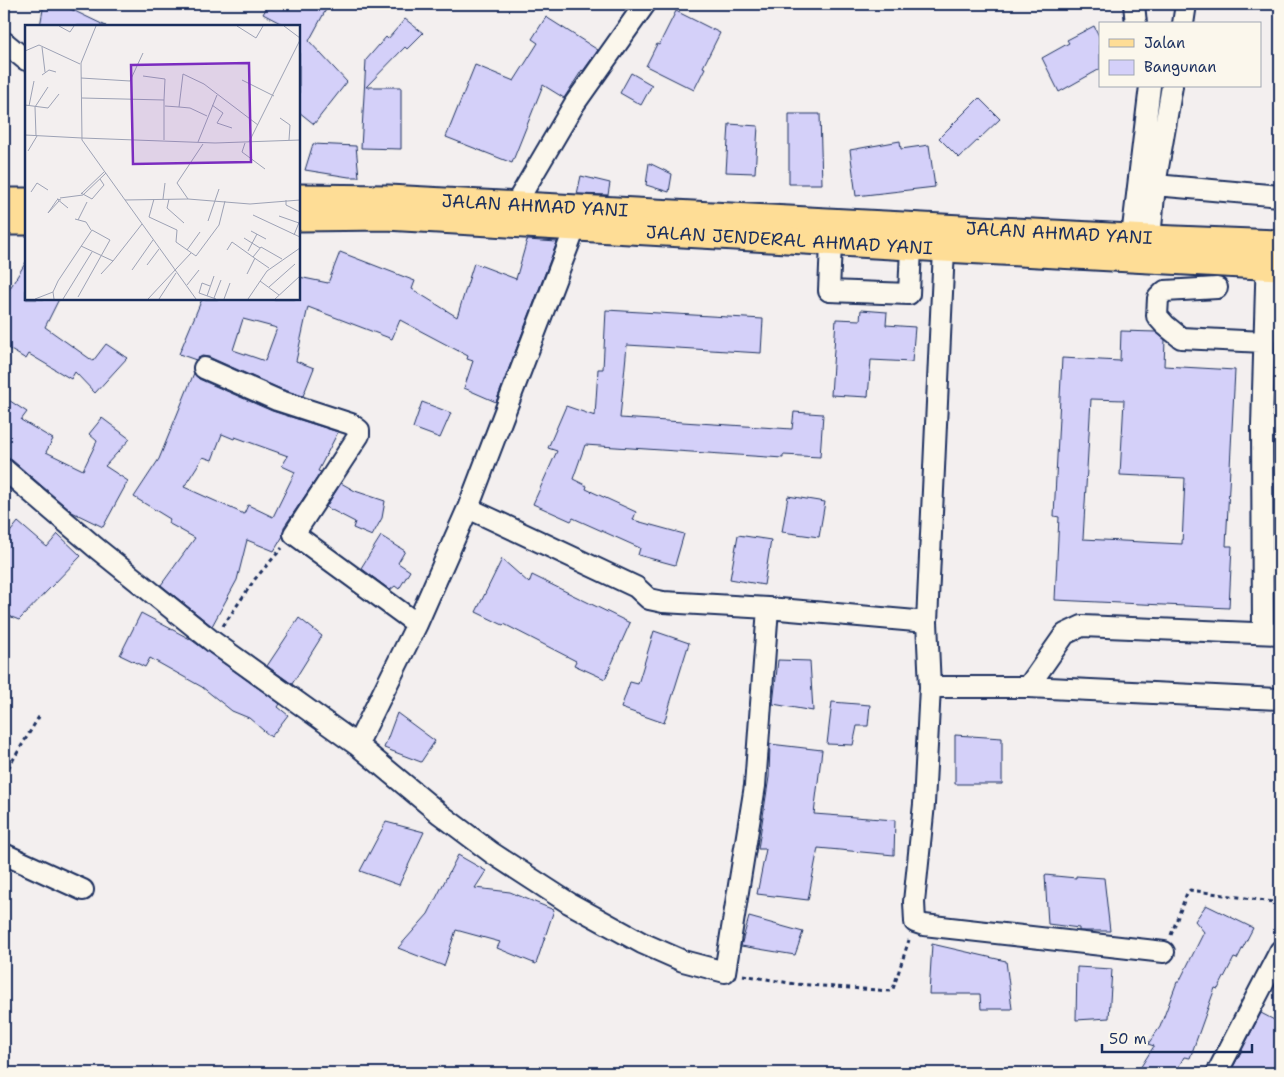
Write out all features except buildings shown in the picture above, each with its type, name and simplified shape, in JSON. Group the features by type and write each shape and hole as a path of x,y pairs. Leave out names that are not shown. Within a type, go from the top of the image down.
{"main road":[{"name":"JALAN AHMAD YANI","path":"300,197 388,198 1141,238 1219,264 1273,255"},
{"name":"JALAN JENDERAL AHMAD YANI","path":"300,218 386,217 944,250 1219,264"}],"street":[{"path":"515,205 575,103 645,4"},
{"path":"1134,4 1136,22"},
{"path":"1183,22 1186,4"},
{"path":"4,42 25,59"},
{"path":"1141,238 1150,88"},
{"path":"1141,238 1155,184 1172,88"},
{"path":"1155,184 1280,196"},
{"path":"357,745 417,624 468,508 574,228"},
{"path":"832,243 829,291 909,294 911,247"},
{"path":"944,250 927,622 930,687 915,922 924,925 1164,952"},
{"path":"1028,687 1065,634 1082,626 1272,633 1271,427 1264,342 1273,255"},
{"path":"1219,264 1165,291 1158,298 1157,316 1181,338 1264,342"},
{"path":"204,368 278,400 351,424 359,430 359,434 294,534 417,624"},
{"path":"4,469 95,547 212,641 357,745 440,814 492,853 569,903 649,947 683,961 725,972 755,786 768,608"},
{"path":"468,508 636,587 649,599 663,602 768,608 927,622"},
{"path":"930,687 1028,687 1280,699"},
{"path":"4,854 83,890"},
{"path":"1217,1073 1280,951"}],"path":[{"path":"212,641 255,579 294,534"},
{"path":"4,775 40,715"},
{"path":"1164,952 1187,893 1190,890 1280,903"},
{"path":"725,972 795,984 892,990 915,922"}]}
